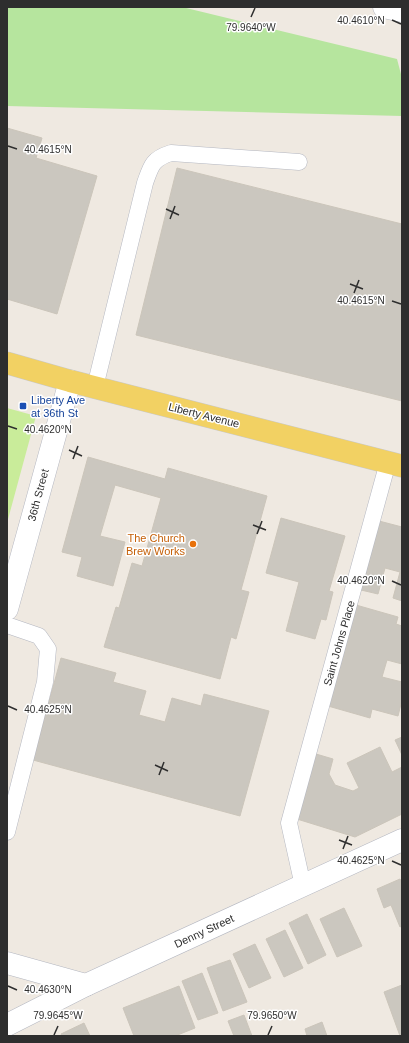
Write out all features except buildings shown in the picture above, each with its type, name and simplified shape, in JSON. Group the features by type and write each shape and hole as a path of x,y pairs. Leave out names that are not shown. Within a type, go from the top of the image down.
{"main road":[{"name":"Liberty Avenue","path":"7,363 70,381 395,464"}],"street":[{"path":"384,7 402,12"},
{"name":"36th Street","path":"7,609 70,381"},
{"name":"Denny Street","path":"7,1025 86,985 402,840"},
{"path":"7,963 86,985"}],"lane":[{"path":"95,387 150,167 160,156 171,153 299,162"},
{"name":"Saint Johns Place","path":"303,886 288,823 395,464"},
{"path":"7,625 39,636 48,649 45,682 7,832"}],"green space":[{"path":"7,7 182,7 397,59 402,78 402,116 7,106"},
{"path":"7,408 36,416 7,523"}],"place":[{"name":"Liberty Ave at 36th St","path":"23,406"},
{"name":"The Church Brew Works","path":"193,544"}]}
